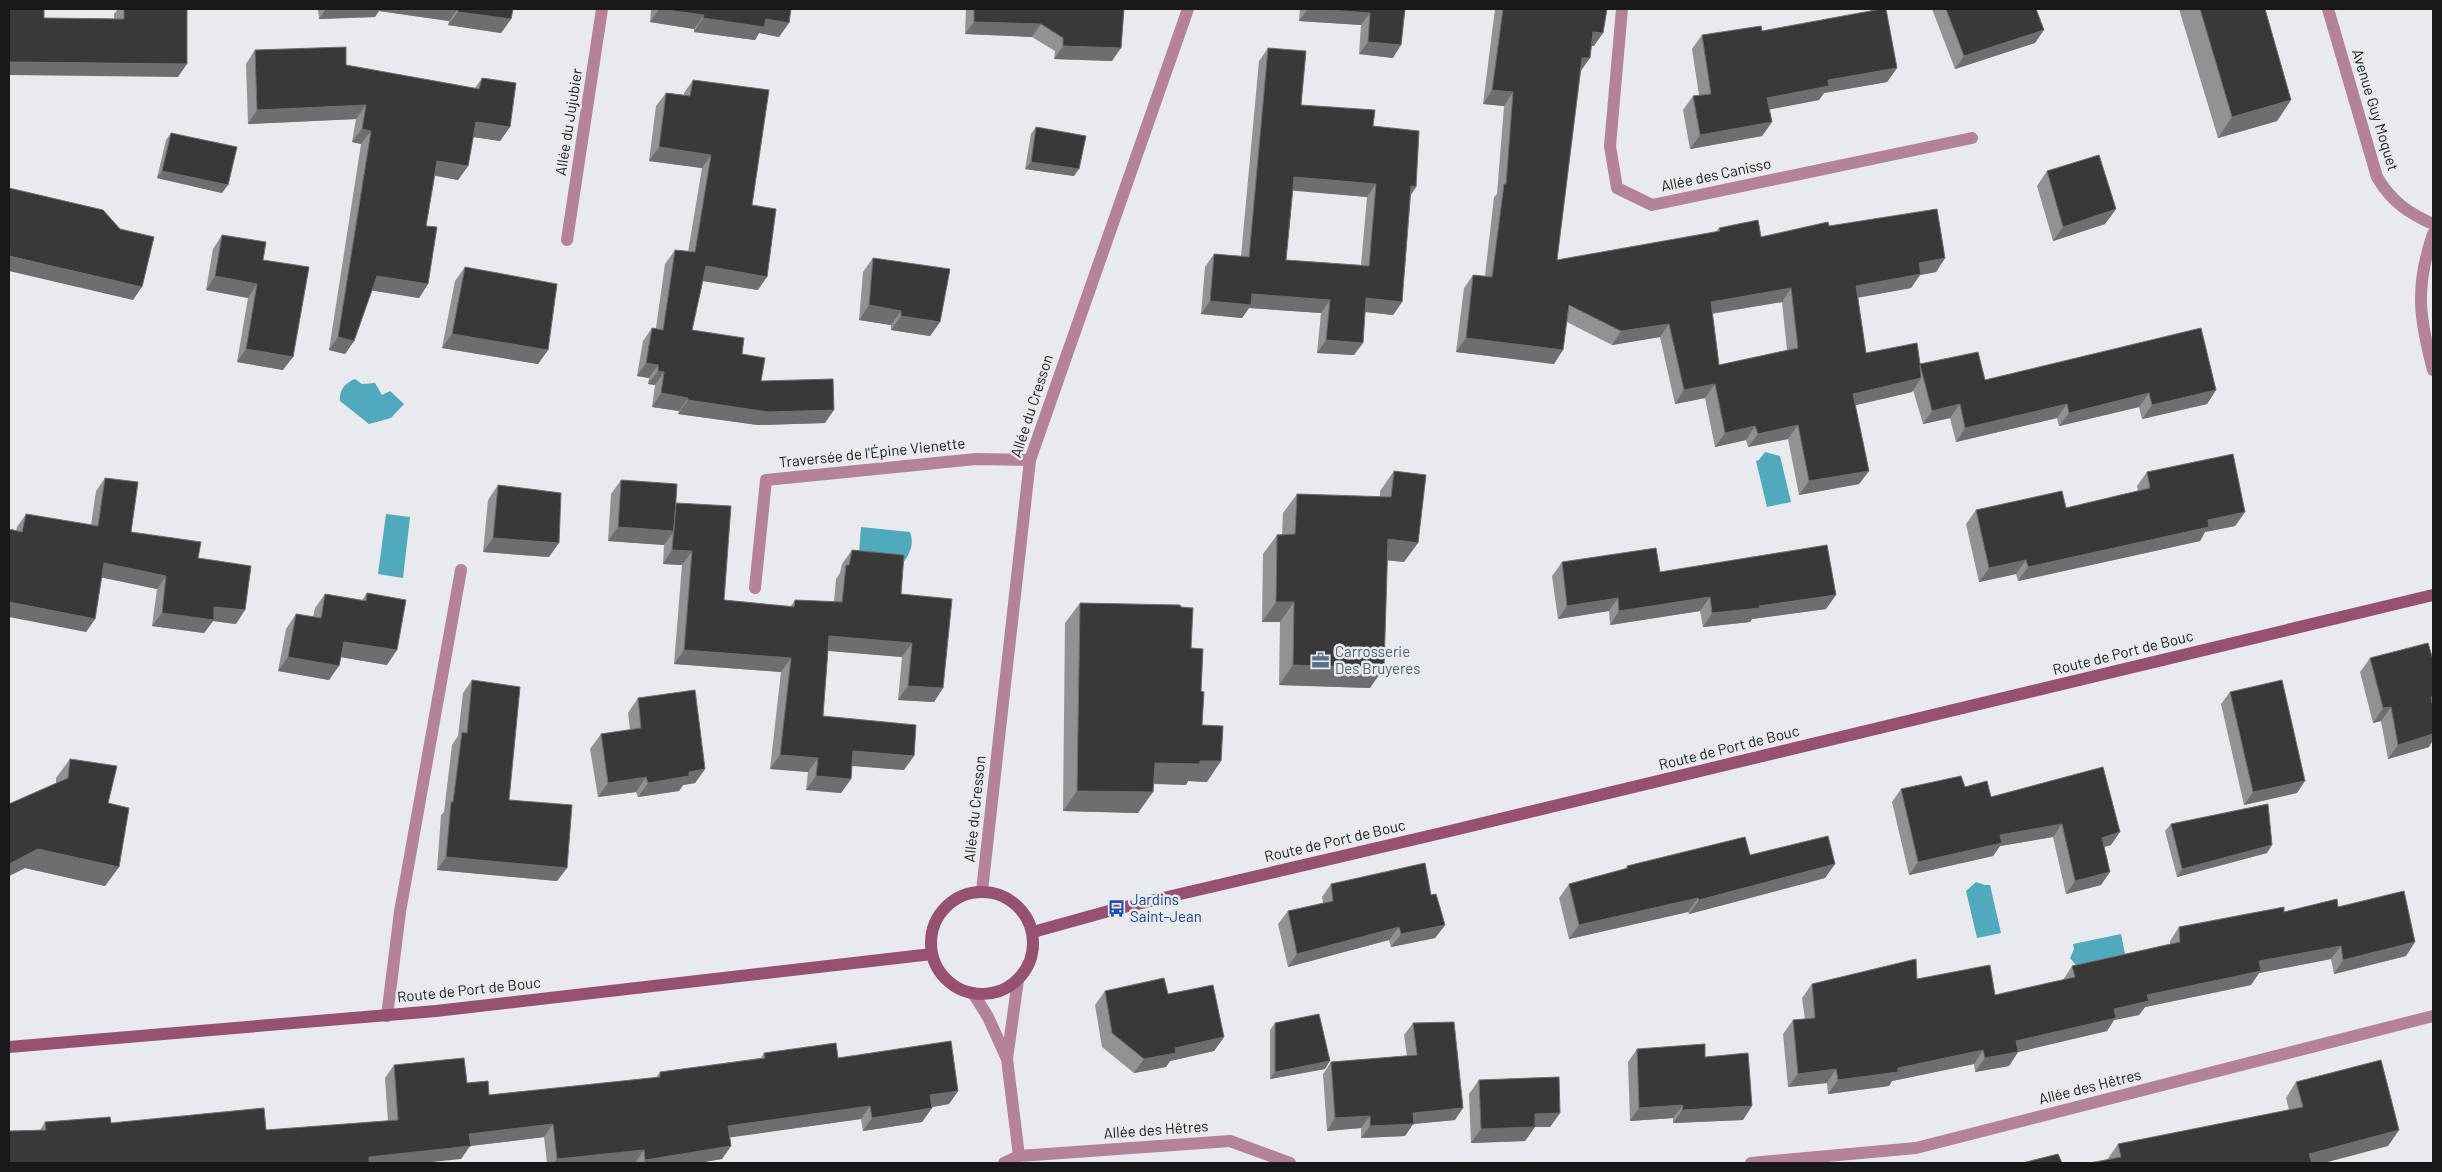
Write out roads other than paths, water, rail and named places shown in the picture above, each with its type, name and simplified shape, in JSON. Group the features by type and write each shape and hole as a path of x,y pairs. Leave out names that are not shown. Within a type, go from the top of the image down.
{"main road":[{"name":"Route de Port de Bouc","path":"1033,932 1116,909 1450,831 2433,595"},
{"path":"982,891 1000,894 1015,903 1027,916 1033,932 1034,949 1028,966 1018,980 1004,989 988,994 973,993 959,988 946,980 932,954 931,939 934,924 942,911 953,900 967,894 982,891"},
{"name":"Route de Port de Bouc","path":"9,1047 387,1016 932,954"}],"street":[{"name":"Allée du Jujubier","path":"567,240 602,9"},
{"name":"Allée du Cresson","path":"982,891 1030,460 1188,9"},
{"name":"Allée des Canisso","path":"1622,9 1610,146 1617,188 1652,205 1972,138"},
{"name":"Avenue Guy Moquet","path":"2328,9 2377,177 2385,191 2398,204 2433,224"},
{"path":"2433,234 2423,262 2420,286 2423,334 2433,370"},
{"name":"Traversée de l'Épine Vienette","path":"755,588 766,480 976,459 1030,460"},
{"path":"387,1016 402,902 460,570"},
{"path":"1004,1163 1019,1156 1007,1059 1018,980"},
{"path":"973,993 988,1017 1007,1059"},
{"name":"Allée des Hêtres","path":"1751,1163 1916,1148 2433,1016"},
{"name":"Allée des Hêtres","path":"1019,1156 1230,1141 1273,1160 1290,1163"}],"water":[{"path":"355,379 362,384 375,383 382,395 390,391 404,404 391,418 369,424 340,401 343,387"},
{"path":"1765,452 1780,456 1791,502 1767,507 1756,461"},
{"path":"386,514 410,517 403,578 378,574"},
{"path":"861,527 910,532 911,547 904,562 859,553"},
{"path":"1976,882 1990,885 2001,933 1977,938 1966,891"},
{"path":"2121,934 2126,959 2079,969 2070,958 2074,949 2073,944"}],"place":[{"name":"Carrosserie Des Bruyeres","path":"1321,661"},
{"name":"Jardins Saint-Jean","path":"1116,909"}]}
